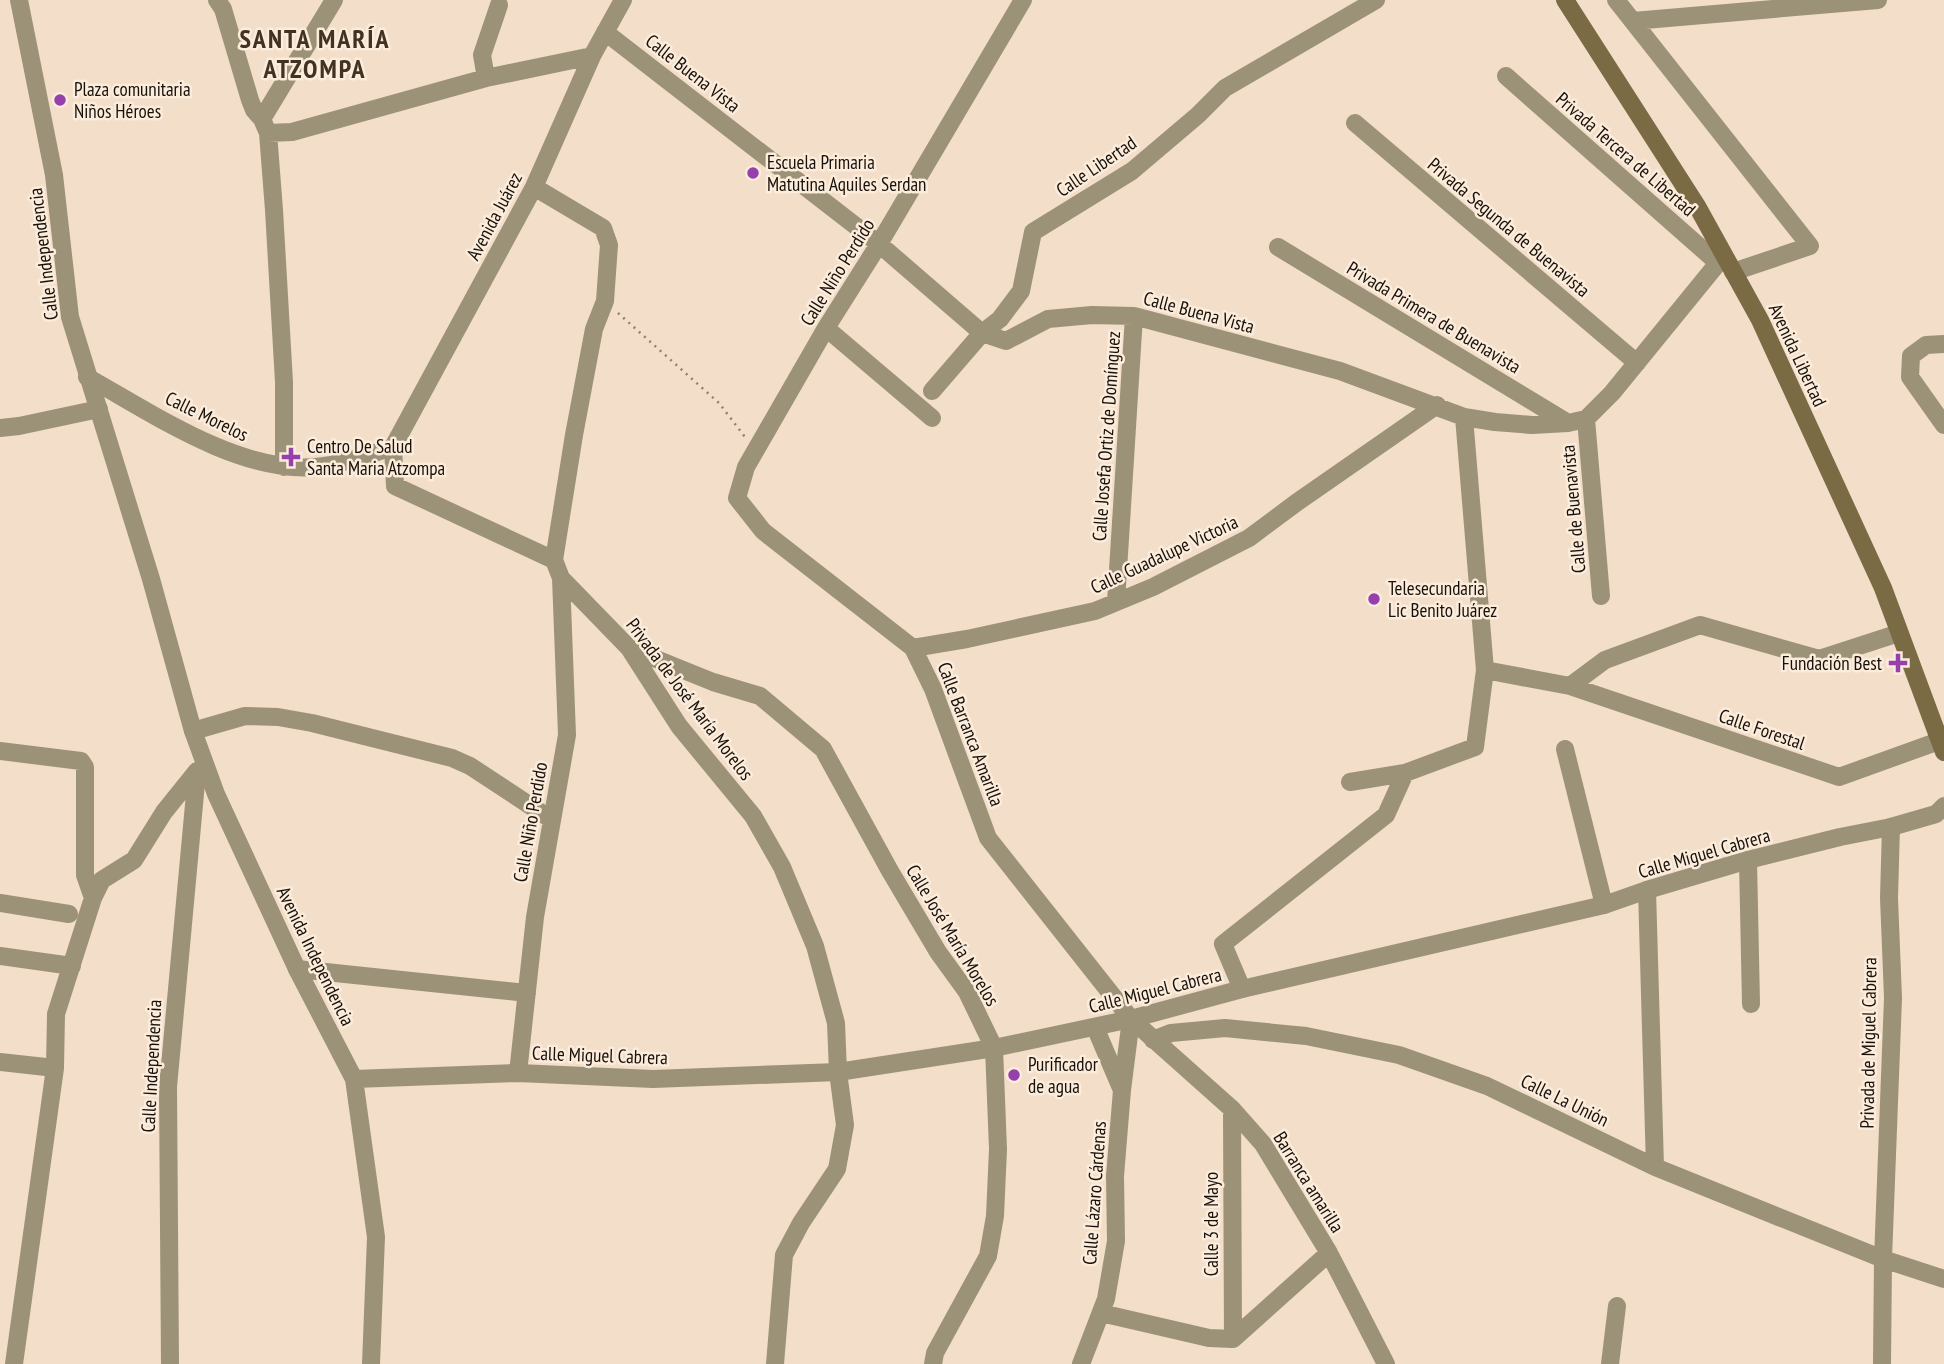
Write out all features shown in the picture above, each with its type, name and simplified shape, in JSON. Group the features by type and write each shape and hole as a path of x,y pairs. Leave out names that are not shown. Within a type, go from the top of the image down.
{"main road":[{"name":"Avenida Libertad","path":"1565,0 1697,206 1725,264 1760,320 1883,588 1942,746"}],"street":[{"name":"Calle Independencia","path":"19,0 54,175 70,317 151,579"},
{"path":"217,0 223,9 250,100 265,126 275,224 284,382 284,467"},
{"path":"265,126 291,68 334,0"},
{"name":"Avenida Juárez","path":"393,447 534,187 592,56 624,0"},
{"name":"Calle Niño Perdido","path":"737,498 746,467 826,328 879,244 1023,0"},
{"name":"Calle Libertad","path":"932,391 982,333 1000,319 1021,291 1033,232 1132,171 1198,115 1225,88 1376,0"},
{"path":"1577,421 1612,393 1725,264 1810,246 1616,0"},
{"path":"1633,21 1878,0"},
{"path":"486,78 482,55 499,5"},
{"name":"Calle Buena Vista","path":"605,32 879,244 982,333 1006,341 1048,319 1092,315 1134,316 1340,371 1464,417 1532,425 1577,421"},
{"path":"265,126 292,132 486,78 592,56"},
{"name":"Privada Tercera de Libertad","path":"1506,76 1725,264"},
{"name":"Privada Segunda de Buenavista","path":"1354,124 1637,363"},
{"path":"393,447 396,486 554,560 594,329 605,301 609,245 603,228 534,187"},
{"name":"Privada Primera de Buenavista","path":"1278,247 1577,421"},
{"name":"Calle Josefa Ortiz de Domínguez","path":"1116,602 1134,316"},
{"path":"826,328 932,418"},
{"path":"1944,345 1926,345 1911,356 1910,377 1944,425"},
{"name":"Calle Morelos","path":"87,377 197,438 239,456 284,467 339,464 393,447"},
{"name":"Calle Guadalupe Victoria","path":"913,648 1095,611 1153,587 1249,538 1437,405"},
{"path":"0,428 99,409"},
{"path":"1350,782 1405,773 1475,747 1485,670 1464,417"},
{"name":"Calle de Buenavista","path":"1577,421 1601,596"},
{"name":"Calle Barranca Amarilla","path":"737,498 763,531 913,648 933,689 988,838 1131,1019"},
{"name":"Privada de José María Morelos","path":"554,560 561,578 629,648 679,726 753,816 782,867 814,946 836,1023 838,1072 845,1125 837,1169 801,1223 784,1255 775,1364"},
{"name":"Calle Niño Perdido","path":"518,1073 535,917 567,735 561,578"},
{"name":"Avenida Independencia","path":"151,579 196,739 216,794 297,969 354,1079 376,1237 372,1364"},
{"path":"1570,686 1605,660 1700,625 1819,659 1899,632"},
{"name":"Calle José María Morelos","path":"629,648 713,682 760,696 823,749 890,871 938,952 967,992 994,1048 998,1149 995,1216 988,1256 935,1353 933,1364"},
{"name":"Calle Forestal","path":"1485,670 1570,686 1839,777 1942,746"},
{"path":"196,739 244,716 278,717 313,723 452,758 470,766 552,820"},
{"name":"Calle Independencia","path":"170,1364 168,1087 197,771 196,739"},
{"path":"1565,749 1604,905"},
{"path":"0,751 81,761 85,767 85,875 93,898"},
{"path":"15,1364 55,1068 56,1014 93,898 102,880 134,860 164,812 197,771"},
{"path":"1242,989 1223,944 1386,815 1405,773"},
{"name":"Calle Miguel Cabrera","path":"354,1079 518,1073 653,1079 838,1072 994,1048 1131,1019 1242,989 1604,905 1748,860 1936,814 1944,806"},
{"name":"Privada de Miguel Cabrera","path":"1882,1364 1883,1259 1893,998 1889,898 1891,827"},
{"path":"1748,860 1751,1004"},
{"path":"1647,890 1655,1167"},
{"path":"0,903 69,914"},
{"path":"0,956 72,966"},
{"path":"297,969 527,993"},
{"name":"Barranca amarilla","path":"1131,1019 1232,1109 1263,1144 1329,1253 1383,1363"},
{"name":"Calle Lázaro Cárdenas","path":"1081,1364 1106,1299 1116,1241 1115,1176 1131,1019"},
{"path":"1095,1027 1122,1090"},
{"name":"Calle La Unión","path":"1153,1040 1171,1033 1225,1027 1306,1036 1399,1055 1487,1086 1655,1167 1883,1259 1944,1279"},
{"path":"0,1062 55,1068"},
{"name":"Calle 3 de Mayo","path":"1232,1109 1233,1339"},
{"path":"1101,1313 1209,1338 1233,1339 1329,1253"},
{"path":"1610,1364 1617,1306"}],"path":[{"path":"605,301 719,403 756,452"}],"place":[{"name":"Plaza comunitaria Niños Héroes","path":"60,100"},
{"name":"Escuela Primaria Matutina Aquiles Serdan","path":"753,173"},
{"name":"Centro De Salud Santa Maria Atzompa","path":"291,457"},
{"name":"Telesecundaria Lic Benito Juárez","path":"1374,599"},
{"name":"Fundación Best","path":"1898,663"},
{"name":"Purificador de agua","path":"1014,1075"}],"district":[{"name":"SANTA MARÍA ATZOMPA","path":"315,53"}]}
